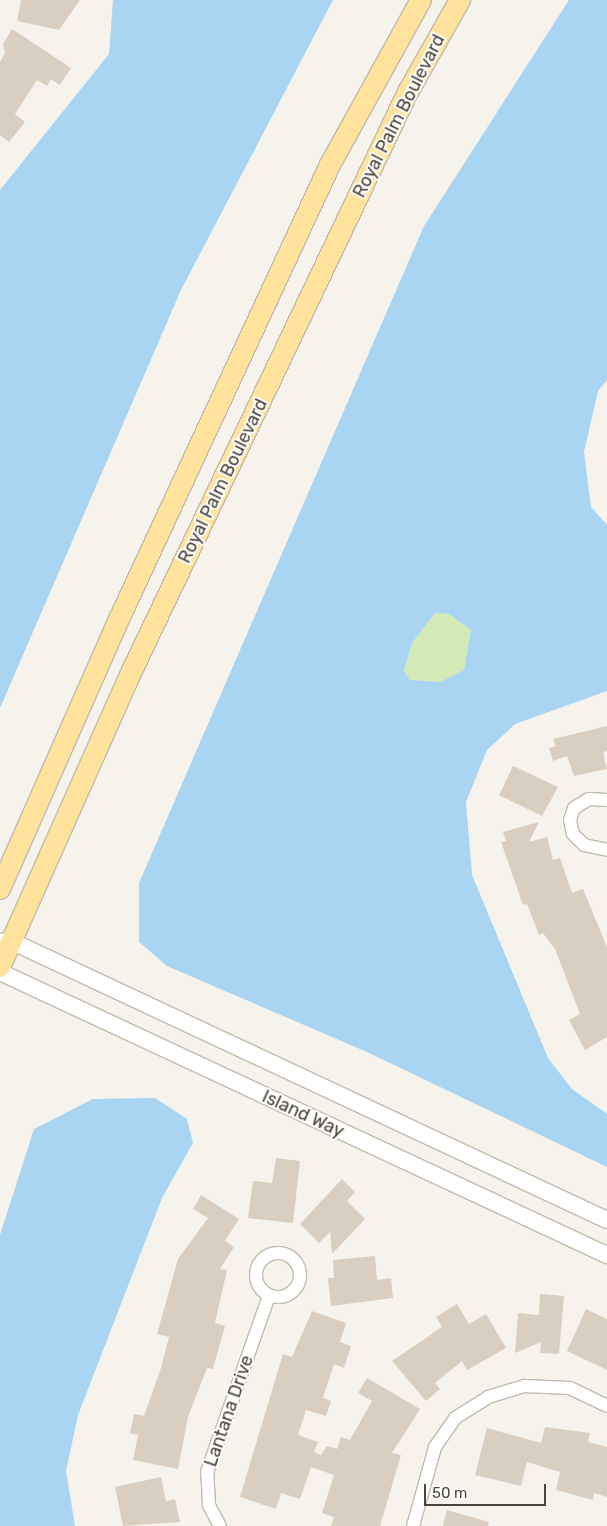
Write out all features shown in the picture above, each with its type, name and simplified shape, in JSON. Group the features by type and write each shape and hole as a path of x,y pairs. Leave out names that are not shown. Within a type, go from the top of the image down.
{"main road":[{"name":"Royal Palm Boulevard","path":"0,890 121,615 331,163 422,0"},
{"name":"Royal Palm Boulevard","path":"0,967 6,942 130,676 408,92 460,0"}],"street":[{"path":"607,800 589,799 574,808 570,820 573,834 584,845 607,850"},
{"name":"Island Way","path":"6,942 607,1220"},
{"name":"Island Way","path":"0,972 607,1254"},
{"name":"Lantana Drive","path":"220,1526 209,1505 207,1472 270,1296"},
{"path":"413,1526 434,1447 455,1418 488,1398 524,1386 570,1388 607,1406"}],"green space":[{"path":"435,613 449,614 471,630 464,670 440,682 410,680 404,671 412,643"}],"water":[{"path":"113,0 333,0 181,290 0,708 0,190 109,54"},
{"path":"569,0 607,0 607,380 598,391 584,452 591,507 607,525 607,691 515,724 487,750 466,802 472,875 548,1058 572,1089 607,1114 607,1167 367,1052 167,966 139,942 139,883 424,226","holes":["435,613 449,614 471,630 464,670 440,682 410,680 404,671 412,643"]},
{"path":"155,1098 187,1119 193,1143 162,1198 78,1415 66,1471 75,1526 0,1526 0,1235 34,1129 93,1099"}],"building":[{"path":"21,0 80,0 59,30 17,21"},
{"path":"12,29 71,68 60,85 51,79 47,86 37,80 15,114 25,122 9,142 0,135 0,62 5,53 3,44"},
{"path":"607,726 607,751 603,753 607,769 574,776 567,756 553,761 549,748 556,746 553,739"},
{"path":"513,766 558,787 542,816 499,795"},
{"path":"539,822 529,842 547,837 553,860 560,858 572,893 583,889 607,947 607,1037 585,1050 569,1020 580,1014 555,949 543,933 539,935 527,904 523,905 501,842 506,841 503,832"},
{"path":"276,1158 300,1161 293,1223 248,1218 253,1181 272,1183"},
{"path":"342,1179 355,1192 347,1201 365,1219 332,1254 330,1232 319,1243 300,1224"},
{"path":"201,1195 239,1219 225,1241 234,1247 220,1269 227,1270 215,1323 225,1326 213,1369 207,1368 188,1417 178,1469 133,1460 138,1435 130,1433 134,1414 144,1416 161,1368 169,1337 157,1334 178,1259 208,1218 193,1209"},
{"path":"375,1256 377,1280 391,1278 393,1298 331,1306 328,1278 334,1278 333,1260"},
{"path":"540,1294 564,1296 559,1354 540,1353 541,1342 515,1353 518,1313 539,1315"},
{"path":"457,1304 469,1324 486,1314 506,1348 467,1370 462,1361 435,1383 440,1389 426,1401 392,1361 442,1327 436,1317"},
{"path":"586,1309 607,1319 607,1370 567,1351"},
{"path":"312,1311 346,1323 340,1342 351,1346 344,1368 334,1364 323,1398 331,1401 326,1416 306,1410 298,1435 318,1442 314,1452 321,1455 327,1446 337,1449 341,1437 350,1440 372,1401 358,1393 367,1378 420,1409 392,1453 401,1455 380,1526 331,1526 334,1517 322,1513 334,1475 311,1467 300,1499 281,1493 276,1509 240,1497 283,1354 292,1357"},
{"path":"545,1427 590,1433 588,1442 607,1447 607,1497 594,1493 593,1500 556,1490 560,1472 527,1462 521,1486 475,1475 487,1428 541,1443"},
{"path":"161,1477 166,1501 175,1499 180,1522 123,1526 115,1487"},
{"path":"447,1510 489,1522 488,1526 443,1526"}]}
